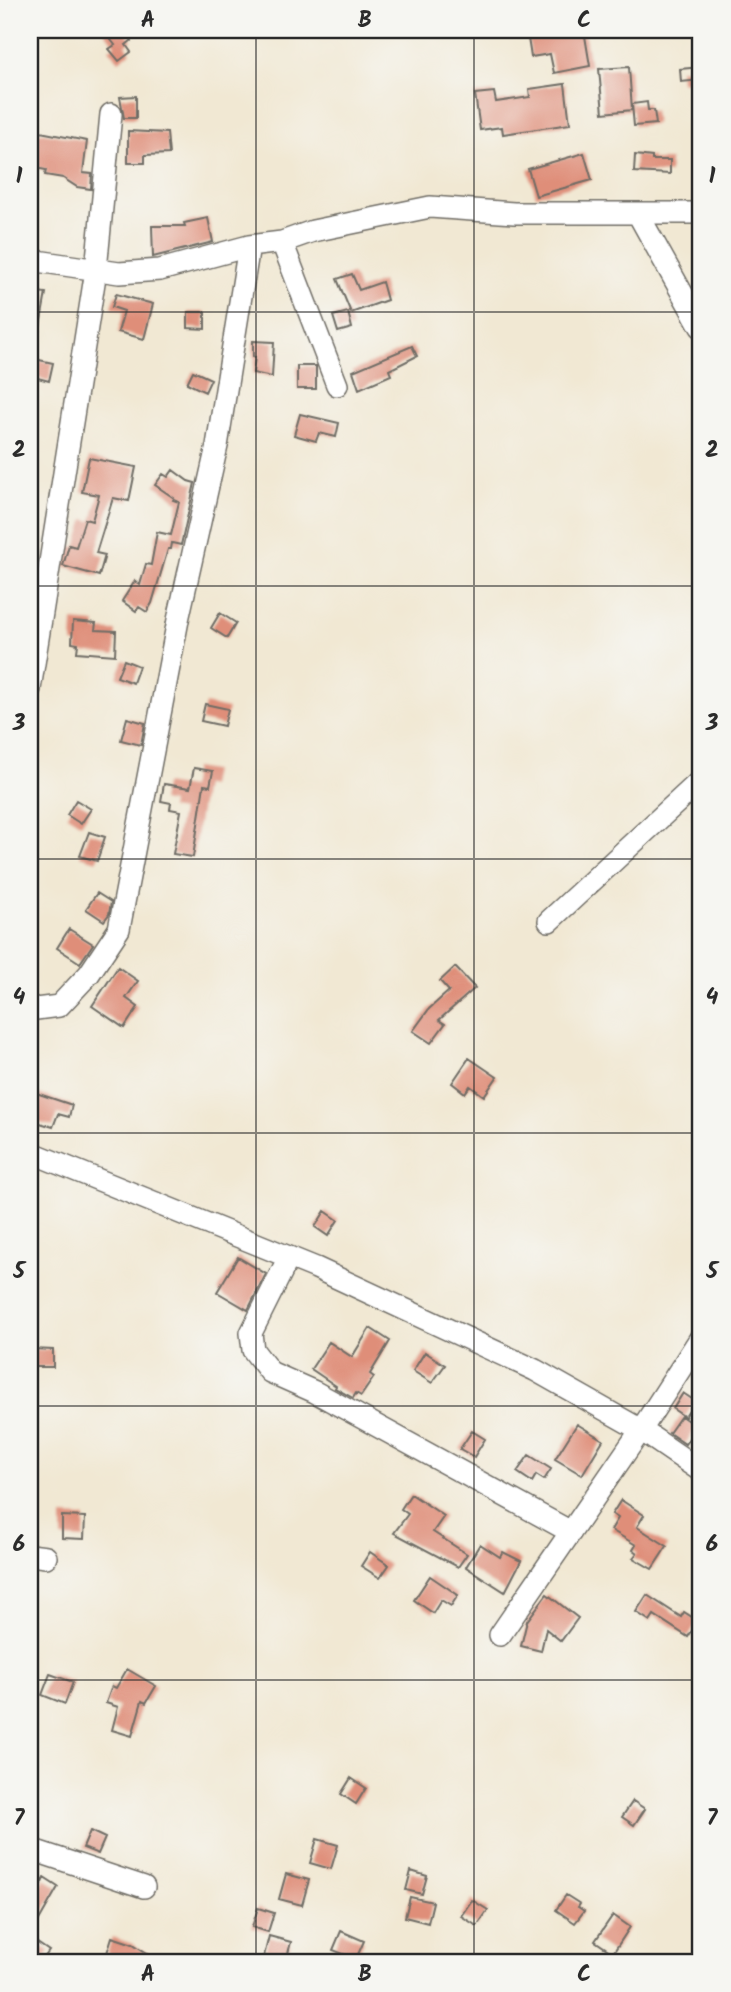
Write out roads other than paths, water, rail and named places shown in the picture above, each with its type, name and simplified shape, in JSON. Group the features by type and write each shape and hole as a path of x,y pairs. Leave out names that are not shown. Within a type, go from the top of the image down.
{"street":[{"path":"30,689 96,270 111,114"},
{"path":"30,260 119,273 160,270 249,246 282,242 313,231 430,207 514,213 701,213"},
{"path":"638,214 701,327"},
{"path":"282,242 337,385"},
{"path":"30,1006 36,1009 59,1006 89,974 119,929 178,620 217,446 249,246"},
{"path":"549,921 701,780"},
{"path":"30,1152 289,1257 535,1370 641,1430 701,1471"},
{"path":"289,1257 251,1333 253,1350 270,1372 315,1392 571,1532"},
{"path":"500,1635 641,1430 701,1337"},
{"path":"30,1849 144,1887"}]}
